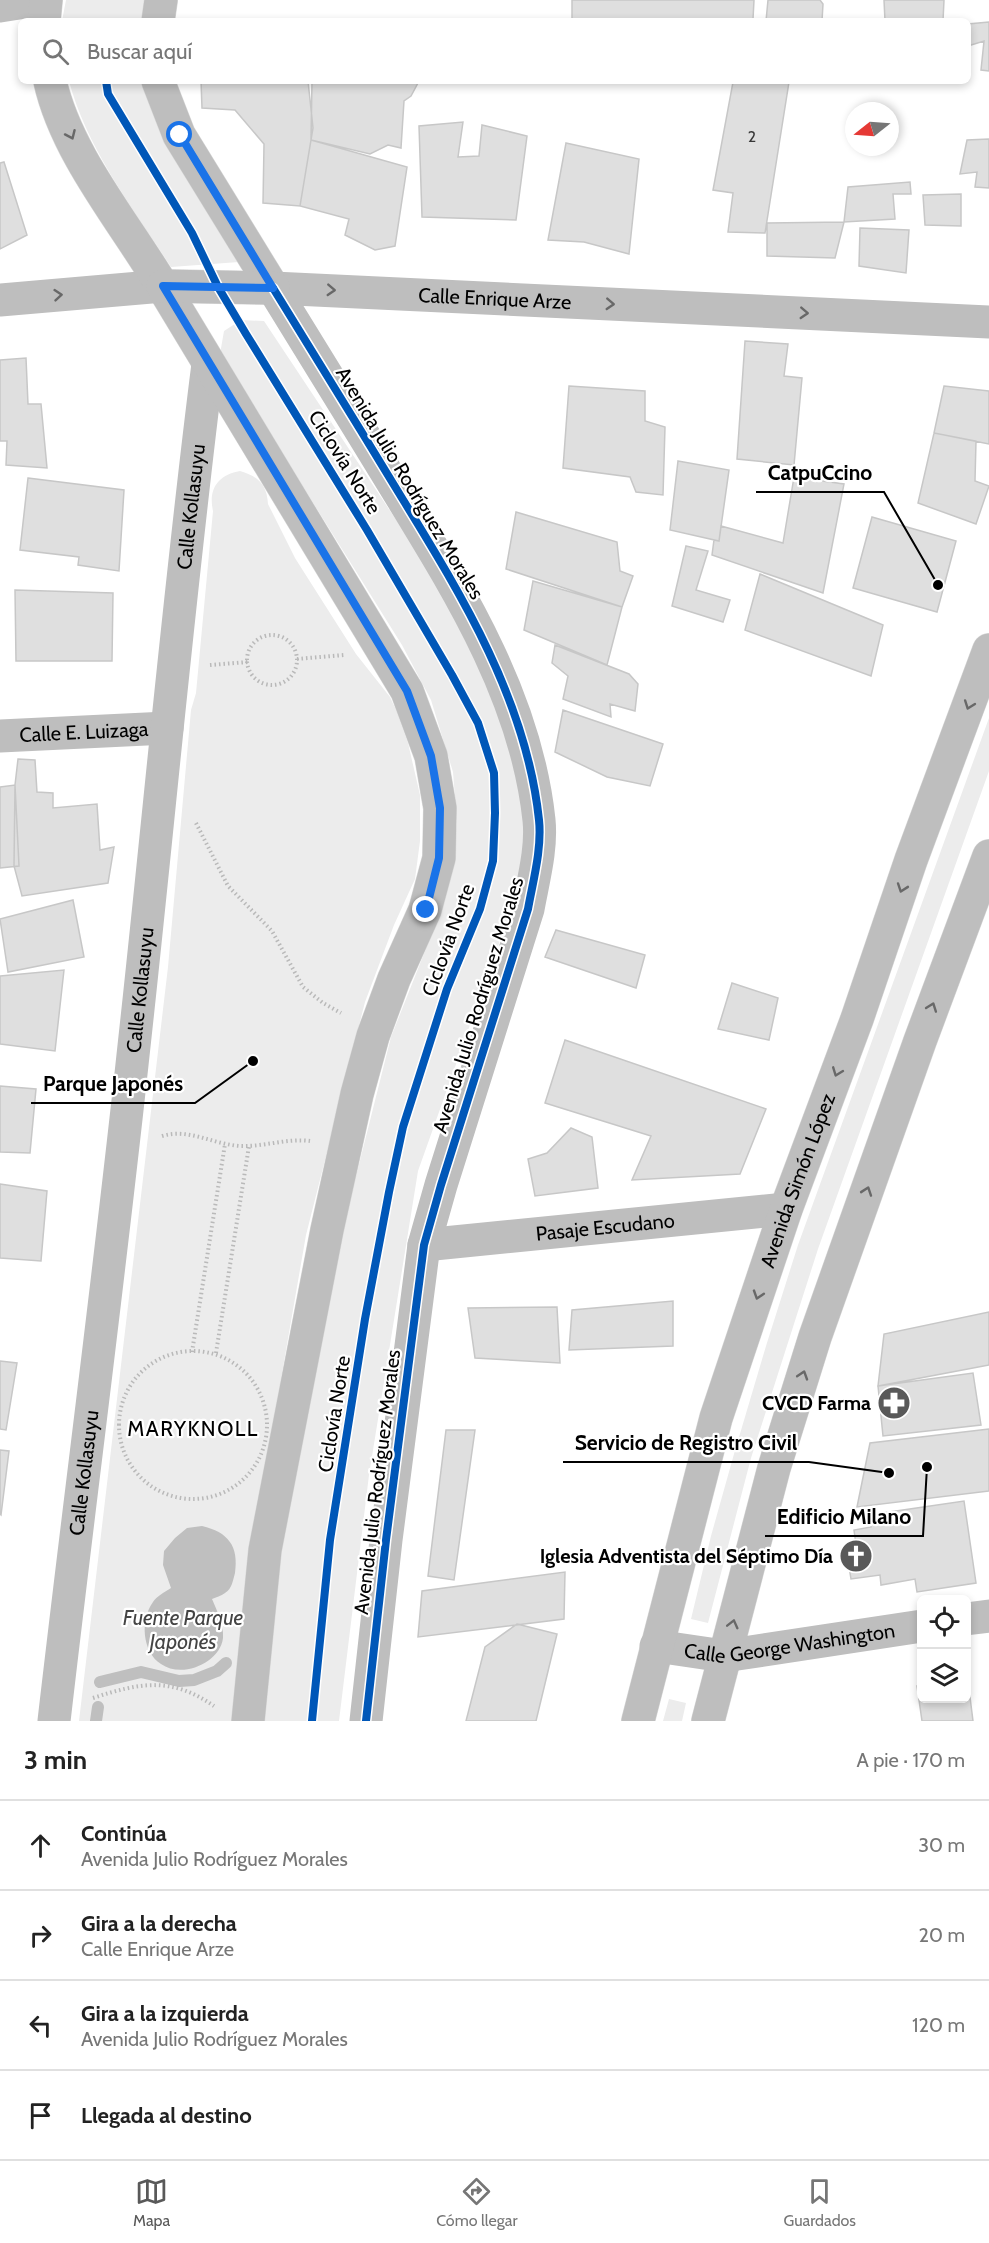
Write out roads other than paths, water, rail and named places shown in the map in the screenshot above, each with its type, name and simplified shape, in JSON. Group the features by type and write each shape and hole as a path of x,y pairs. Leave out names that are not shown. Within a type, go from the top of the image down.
{"street":[{"path":"0,6 38,0"},
{"path":"44,18 46,0"},
{"path":"158,18 161,0"},
{"path":"51,84 53,95 80,157 163,286 407,691 431,756 440,808 439,858 426,910 394,979 373,1036 357,1094 327,1230 234,1715"},
{"name":"Avenida Julio Rodríguez Morales","path":"159,84 180,135 450,577 505,686 533,777 539,823 536,868 528,909 424,1245 386,1540 366,1721"},
{"name":"Calle Enrique Arze","path":"0,300 163,286 273,288 989,322"},
{"name":"Calle Kollasuyu","path":"54,1721 126,1122 208,364"},
{"name":"Avenida Simón López","path":"638,1721 716,1418 786,1209 989,650"},
{"name":"Calle E. Luizaga","path":"0,736 167,728"},
{"path":"708,1721 774,1468 815,1337 928,1018 989,856"},
{"name":"Pasaje Escudano","path":"424,1245 786,1209"},
{"path":"971,1618 989,1616"},
{"name":"Calle George Washington","path":"657,1646 724,1656 917,1627"}],"water":[{"name":"Fuente Parque Japonés","path":"202,1526 219,1532 230,1542 235,1555 235,1573 231,1587 212,1599 223,1633 220,1647 208,1661 199,1666 179,1670 161,1664 150,1652 145,1635 146,1618 155,1600 171,1588 163,1565 164,1551 187,1528"}],"waterway":[{"path":"100,1682 141,1672 179,1681 194,1680 217,1671 226,1663"},
{"path":"96,1721 98,1707"}],"place":[{"name":"CatpuCcino","path":"938,585"},
{"name":"Parque Japonés","path":"253,1061"},
{"name":"CVCD Farma","path":"894,1403"},
{"name":"Edificio Milano","path":"927,1467"},
{"name":"Servicio de Registro Civil","path":"889,1473"},
{"name":"Iglesia Adventista del Séptimo Día","path":"856,1556"}],"district":[{"name":"MARYKNOLL","path":"193,1429"}]}
